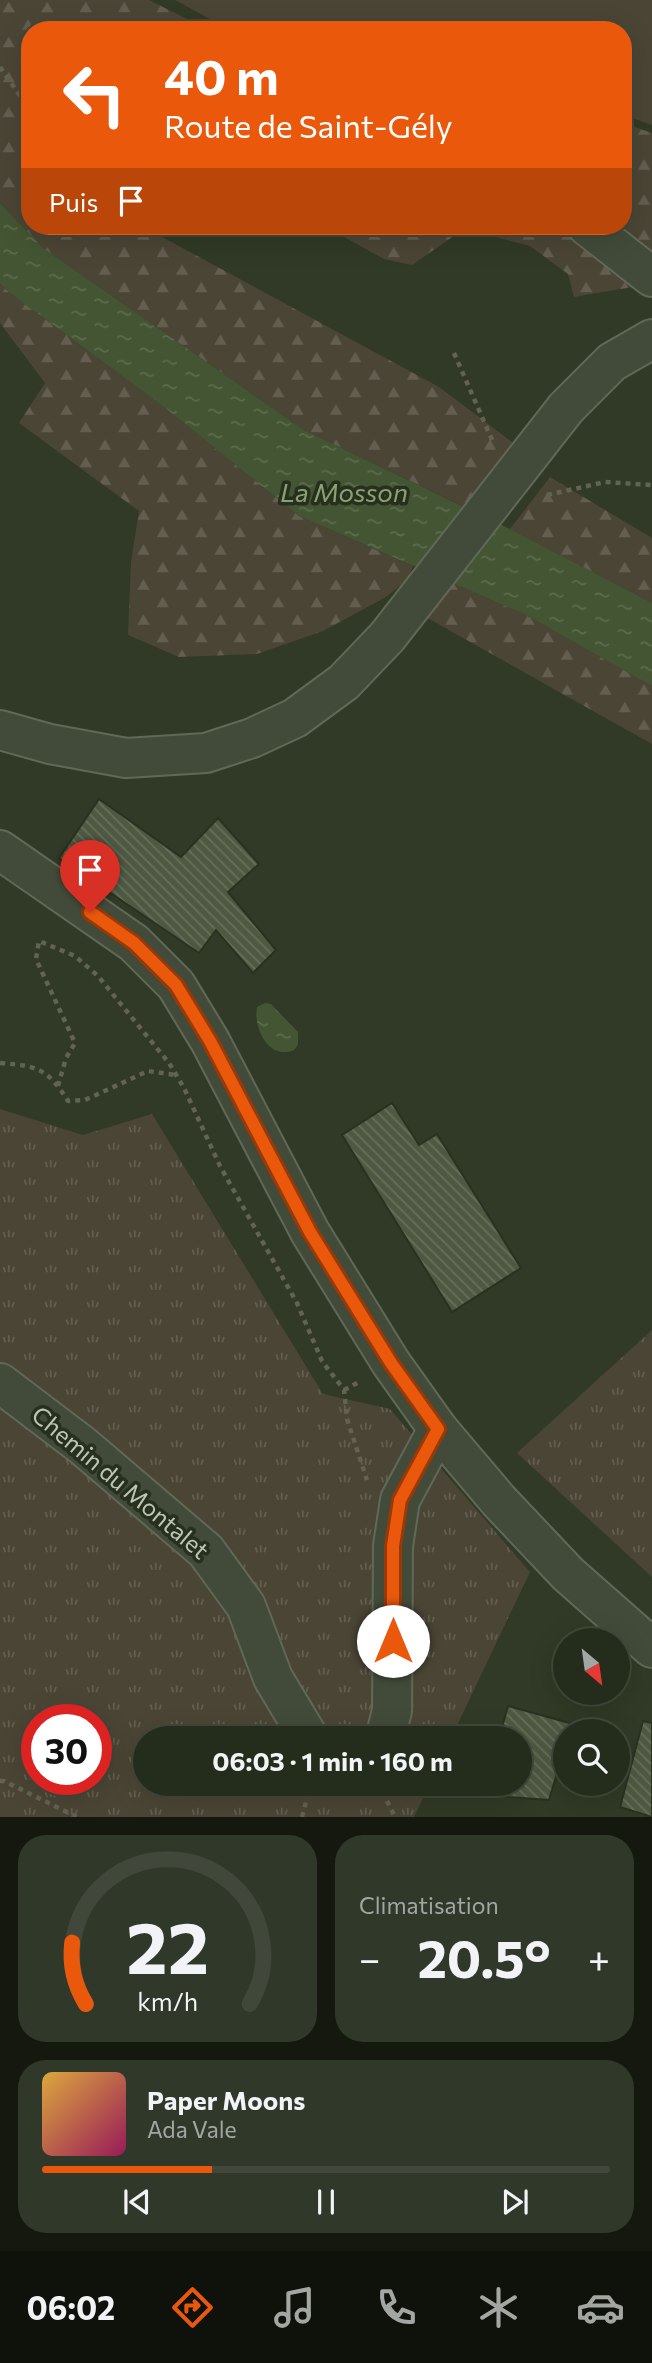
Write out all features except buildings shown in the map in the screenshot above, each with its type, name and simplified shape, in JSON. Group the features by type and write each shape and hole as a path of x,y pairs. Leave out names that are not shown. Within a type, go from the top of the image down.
{"street":[{"path":"598,235 652,277"},
{"path":"0,730 50,744 125,758 206,753 251,738 295,718 344,682 387,637 566,408 612,362 652,339"},
{"path":"0,850 134,943 176,985 210,1041 310,1232 391,1363 438,1429 499,1501 568,1574 652,1648"},
{"name":"Chemin du Montalet","path":"0,1383 83,1446 206,1551 246,1606 274,1678 302,1726"},
{"path":"388,1726 392,1711 393,1546 400,1500 438,1429"}],"path":[{"path":"0,67 21,97"},
{"path":"58,1086 66,1058 75,1043 36,959 39,941 75,956 98,976 184,1088 220,1166 297,1303 322,1361 344,1390 347,1419 371,1489"},
{"path":"0,1063 28,1065 46,1073 68,1101 85,1100 148,1071 176,1075"},
{"path":"0,1781 77,1817"},
{"path":"302,1817 308,1796"},
{"path":"384,1796 395,1817"}],"green space":[{"path":"0,0 149,0 191,21 21,21 21,225 0,203"},
{"path":"175,0 652,0 652,125 632,118 632,21 214,21"},
{"path":"632,126 652,133 652,259 644,285 574,297 568,274 530,246 487,235 632,235"},
{"path":"31,235 159,235 439,387 516,445 465,507 304,430 43,248"},
{"path":"340,235 455,235 412,265 384,259"},
{"path":"0,283 164,407 299,516 413,566 407,580 386,597 323,631 257,654 179,657 128,635 131,562 139,511 19,423 45,383 0,323"},
{"path":"550,477 652,538 652,603 510,529"},
{"path":"448,581 524,614 652,686 652,744 424,616"},
{"path":"0,1109 83,1135 152,1114 323,1394 390,1409 530,1572 457,1726 133,1726 133,1796 424,1796 414,1817 0,1817"},
{"path":"652,1330 652,1577 517,1453"}],"water":[{"name":"La Mosson","path":"0,203 21,225 21,235 31,235 43,248 304,430 510,529 652,603 652,686 524,614 299,516 164,407 0,283"},
{"path":"265,1003 271,1004 298,1032 298,1045 294,1050 277,1051 270,1047 260,1033 257,1007"}],"route":[{"path":"90,912 134,943 176,985 210,1041 310,1232 350,1300 438,1429 400,1500 393,1546 393,1641"}]}
